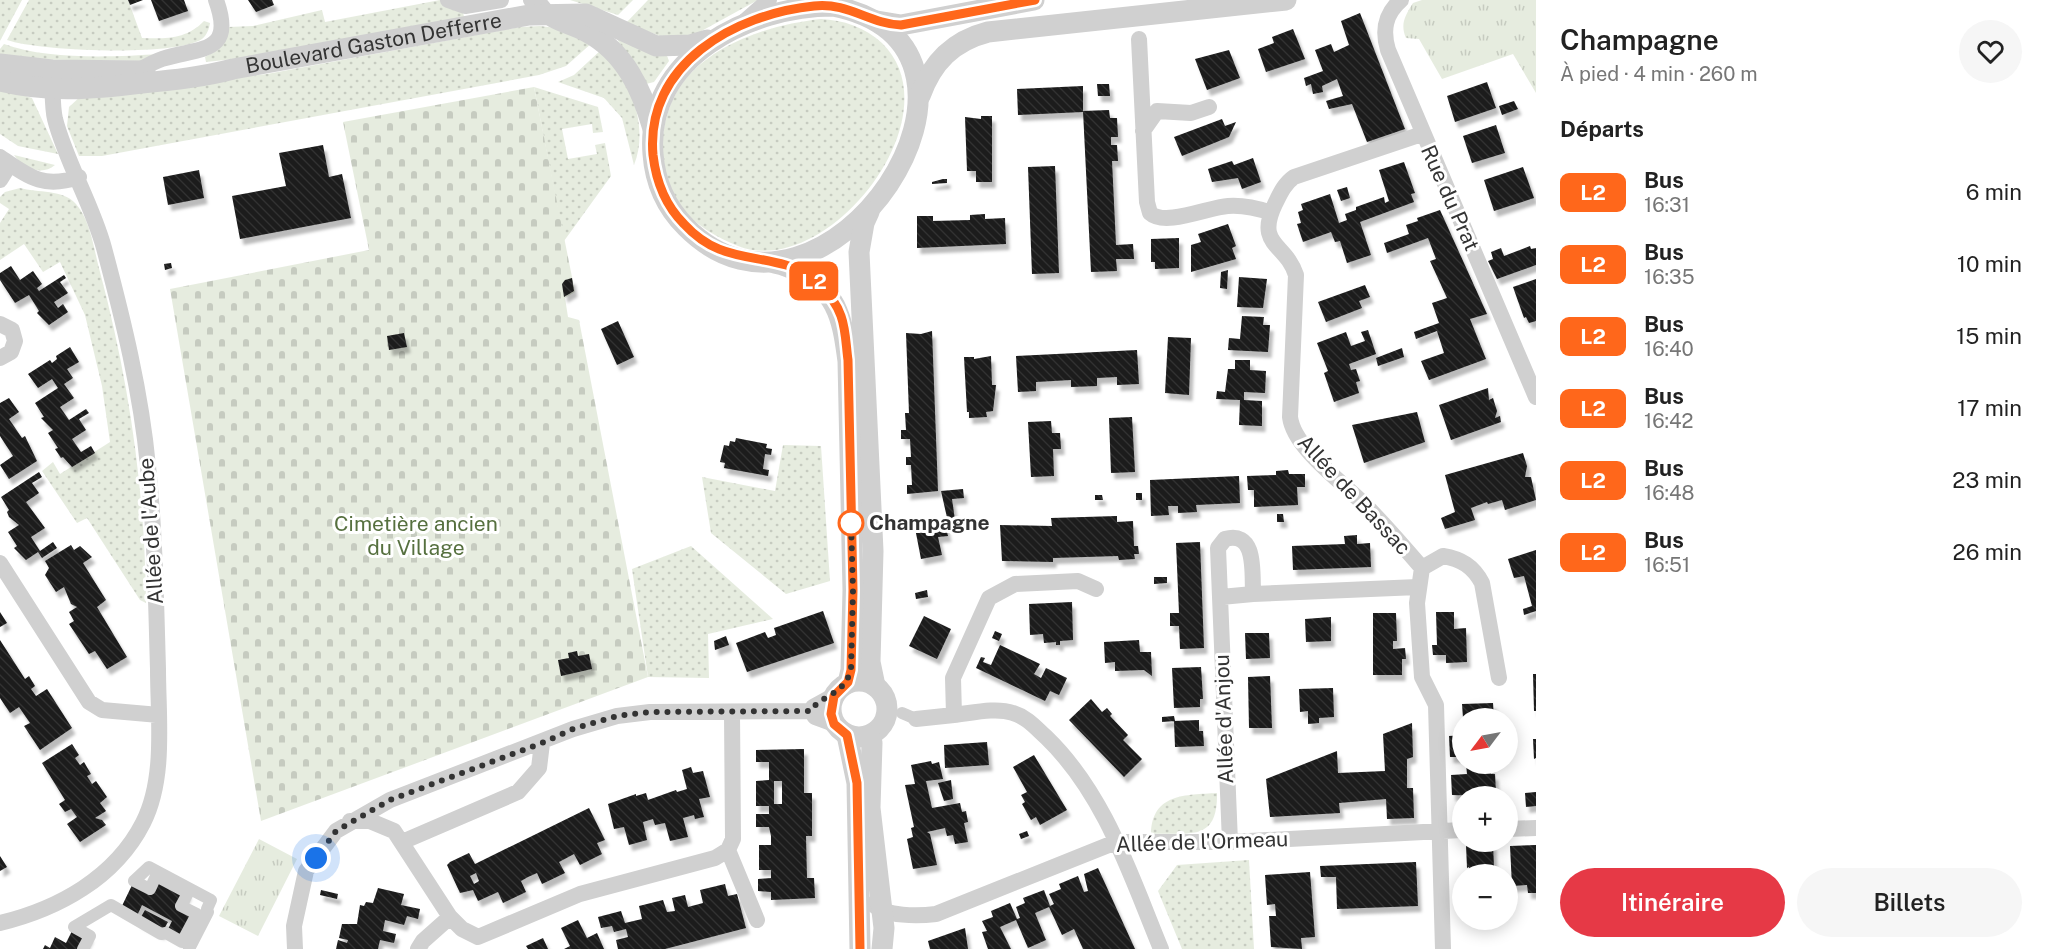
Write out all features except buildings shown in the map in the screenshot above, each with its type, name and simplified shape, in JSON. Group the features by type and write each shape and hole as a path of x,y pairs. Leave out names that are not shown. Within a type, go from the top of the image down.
{"street":[{"path":"136,72 161,60 198,53 212,44 223,25 216,0"},
{"path":"448,0 465,6 501,0"},
{"path":"531,0 541,5 549,15"},
{"path":"741,25 769,0"},
{"path":"860,949 857,783 841,729 831,714 851,670 853,590 848,360 843,324 831,296 814,280 789,266 744,258 714,247 694,234 676,216 656,176 653,130 658,104 671,81 689,59 719,36 741,25 795,9 829,3 854,10 878,21 901,25 1035,0"},
{"path":"919,100 936,63 946,52 974,35 1005,28 1286,0"},
{"name":"Rue du Prat","path":"1401,0 1390,12 1385,39 1422,134 1536,397"},
{"name":"Boulevard Gaston Defferre","path":"0,81 204,76 511,18 549,15 586,14 656,46 690,45 719,36"},
{"name":"Boulevard Gaston Defferre","path":"549,15 588,32 621,60 639,87 653,130"},
{"path":"875,686 870,662 873,551 859,252 864,223 910,144 917,120 919,100 916,75 908,54 895,37 878,21"},
{"path":"1139,39 1147,202 1153,216 1176,217 1234,206 1270,213 1284,186 1294,177 1422,134"},
{"name":"Boulevard Gaston Defferre","path":"0,64 52,80 136,72 233,69"},
{"name":"Allée de l'Aube","path":"0,923 43,910 67,899 100,876 125,850 144,822 151,800 157,765 159,715 153,526 142,420 103,244 55,117 52,80"},
{"path":"1143,131 1157,111 1191,113 1209,107"},
{"path":"0,180 5,161 41,182 62,182 79,177"},
{"path":"764,261 790,259 820,249 850,228 874,203"},
{"name":"Allée de Bassac","path":"1270,213 1268,228 1270,239 1290,263 1296,275 1290,417 1293,429 1305,448 1366,506 1422,568"},
{"path":"0,324 12,330 15,341 11,352 0,358"},
{"name":"Allée d'Anjou","path":"1230,842 1225,782 1218,548 1225,539 1242,539 1251,552 1253,594"},
{"name":"Allée de Bassac","path":"1438,830 1436,705 1422,677 1418,587 1422,568 1443,556 1463,562 1474,570 1482,583 1499,678"},
{"path":"0,563 89,702 102,710 159,715"},
{"path":"954,715 952,678 989,598 1015,584 1078,581 1096,589"},
{"path":"1221,597 1418,587"},
{"path":"811,711 813,707 857,681 875,686 882,692 887,710 886,719 870,736"},
{"path":"909,716 954,715 1003,710 1029,721 1082,776 1095,797 1161,949"},
{"path":"811,711 815,717 841,729 870,736"},
{"path":"295,949 294,926 306,871 336,831 390,800 542,743 573,729 617,716 650,712 811,711"},
{"path":"350,821 370,821 394,831 450,917 474,943 580,894 715,858 728,850 733,839 732,713"},
{"path":"870,736 872,742 871,834 882,910 882,949"},
{"path":"402,842 518,792 539,768 542,743"},
{"path":"1518,829 1536,828"},
{"path":"1438,830 1443,949"},
{"name":"Allée de l'Ormeau","path":"882,910 921,916 936,914 1116,842 1230,842 1452,830"},
{"path":"857,834 864,854 869,898 882,910"},
{"path":"728,850 757,920"},
{"path":"83,949 90,936 74,927 111,905 161,934 166,933 182,942 197,914 181,906 188,893 156,876 150,889 134,881 148,867 212,900 189,949"},
{"path":"418,949 423,941 450,917"}],"green space":[{"path":"0,0 22,0 0,41"},
{"path":"29,0 128,0 142,38 176,37 191,31 204,21 210,23 208,32 202,39 187,45 165,48 75,49 23,44 7,40"},
{"path":"440,0 449,8 463,12 464,17 253,57 206,62 205,57 219,49 228,27 253,26 322,10 325,22"},
{"path":"570,0 633,0 618,15"},
{"path":"648,0 758,0 696,34 665,38 626,23"},
{"path":"1422,0 1536,0 1536,93 1513,54 1442,79 1419,39 1406,38 1404,33 1403,24 1408,12 1413,3"},
{"path":"821,19 853,25 875,37 882,43 901,74 904,110 893,149 872,185 842,216 809,239 773,250 738,246 694,221 672,194 663,159 665,122 671,105 689,75 717,52 733,43 768,30"},
{"path":"520,27 557,28 593,42 566,66 539,75 102,156 79,156 67,126 69,107 82,95 267,74"},
{"path":"617,39 667,56 669,61 654,82 646,84"},
{"path":"4,44 40,53 60,55 160,54 143,61 0,59 0,49"},
{"path":"602,49 621,74 634,103 640,134 634,165 622,118 604,98 558,82 574,75"},
{"path":"0,87 32,98 58,154 18,146 0,134"},
{"path":"534,87 598,107 603,132 593,133 592,124 562,129 568,159 597,154 595,145 605,143 611,176 564,241"},
{"name":"Cimetière ancien du Village","path":"534,87 575,292 565,298 568,317 579,320 648,677 261,821 170,289 369,250 343,122"},
{"path":"14,155 55,165 50,169 32,169"},
{"path":"20,188 57,194 71,199 81,211 91,236 119,354 134,436 139,477 146,603 140,600 87,518 77,523 42,471 53,462 60,474 110,442 102,386 85,315 60,262 43,272 24,244 0,260 0,223 9,209 0,203 0,197 5,192"},
{"path":"783,445 821,446 830,581 786,594 711,533 702,477 775,491"},
{"path":"691,546 773,619 708,634 709,678 648,677 632,569"},
{"path":"1217,793 1216,809 1207,827 1189,833 1151,834 1157,811 1164,804 1183,796"},
{"path":"259,839 297,859 258,936 219,916"},
{"path":"1249,860 1254,949 1182,949 1158,891 1177,865"}],"bus line":[{"name":"L2","path":"860,949 857,783 847,735 834,724 830,705 839,688 848,682 851,670 853,590 848,360 841,315 831,296 814,280 789,266 744,258 714,247 704,242 684,225 667,202 656,176 652,141 655,115 664,92 689,59 719,36 754,20 805,7 833,6 854,10 878,21 901,25 1035,0"}],"place":[{"name":"Champagne","path":"851,523"}],"route":[{"path":"316,858 336,831 370,810 390,800 542,743 573,729 617,716 650,712 811,711 820,702 834,696 839,688 848,682 851,670 853,590 851,523"}]}
